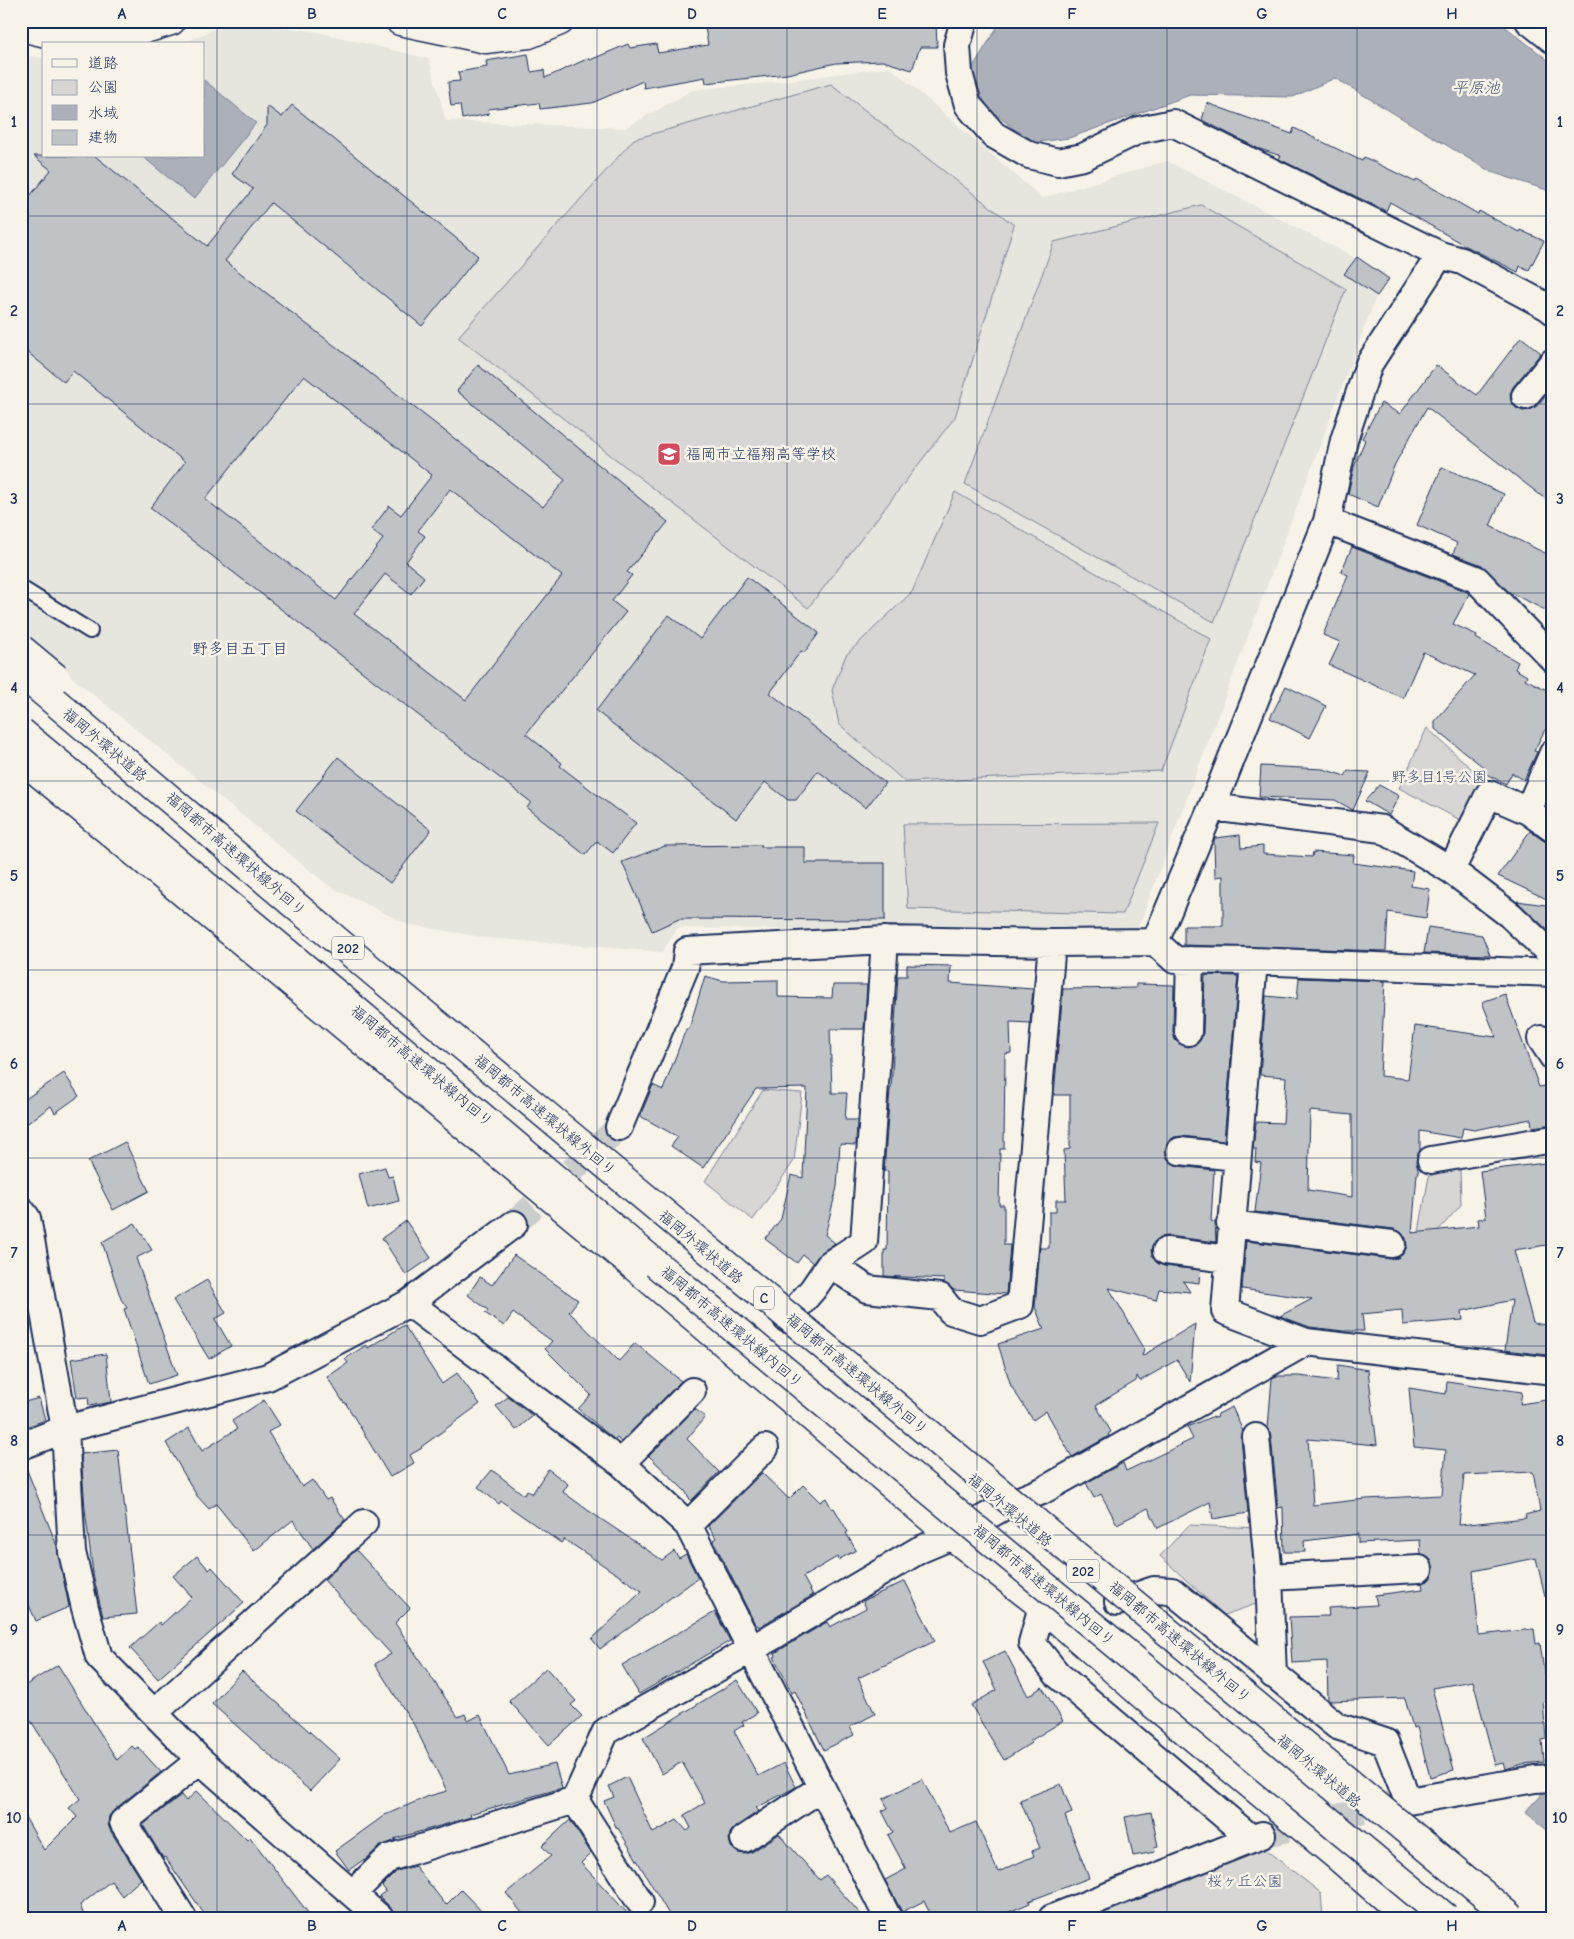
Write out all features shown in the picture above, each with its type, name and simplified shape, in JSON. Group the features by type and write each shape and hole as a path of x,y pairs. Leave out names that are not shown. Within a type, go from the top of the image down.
{"main road":[{"path":"21,27 58,36 117,38 171,21"},
{"path":"400,21 486,38 529,34 560,21"},
{"path":"21,649 170,775 277,873 375,973"},
{"name":"福岡都市高速環状線外回り","path":"21,674 375,973 1512,1918"},
{"name":"福岡外環状道路","path":"21,674 1494,1918"},
{"name":"福岡都市高速環状線内回り","path":"21,732 354,1009 662,1269 1446,1918"},
{"path":"21,758 635,1268 952,1536 1042,1606 1146,1698 1337,1856 1408,1918"}],"street":[{"path":"964,21 957,46 959,73 968,105 994,135 1029,155 1058,162 1083,157 1139,130 1173,123 1440,255 1462,261 1553,311"},
{"path":"1529,21 1553,40"},
{"path":"1155,942 1212,807 1327,521 1344,440 1369,364 1440,255"},
{"path":"1525,396 1553,362"},
{"path":"1327,521 1476,579 1553,659"},
{"path":"1528,812 1553,754"},
{"path":"1451,870 1489,794 1528,812 1553,829"},
{"path":"1212,807 1382,829 1451,870 1510,915 1553,956"},
{"path":"787,1319 813,1289 830,1264 864,1242 886,940"},
{"path":"619,1127 685,968 687,951 886,940 1052,943 1155,942 1175,960 1254,961 1553,973"},
{"path":"830,1264 867,1289 940,1297 950,1311 980,1320 1020,1305 1052,943"},
{"path":"1188,1032 1190,960"},
{"path":"1254,961 1230,1224 1225,1311 1306,1342 1553,1371"},
{"path":"1431,1160 1553,1139"},
{"path":"1180,1151 1237,1156"},
{"path":"21,1210 27,1218 64,1429 72,1552 99,1657 200,1760 380,1918"},
{"path":"21,1446 64,1429 268,1377 409,1303 514,1224"},
{"path":"1230,1224 1392,1244"},
{"path":"1166,1251 1228,1259"},
{"path":"409,1303 621,1463 688,1525 888,1918"},
{"path":"353,1893 388,1858 575,1800 606,1731 750,1650 920,1550 952,1536 1007,1505 1042,1491 1306,1342"},
{"path":"621,1463 692,1391"},
{"path":"1256,1437 1268,1577 1273,1675"},
{"path":"688,1525 765,1448"},
{"path":"154,1713 364,1523"},
{"path":"1268,1577 1419,1569"},
{"path":"1118,1602 1154,1590 1172,1591 1336,1726 1384,1742 1408,1801 1535,1779 1553,1778"},
{"path":"1042,1606 1032,1643 1057,1674 1257,1837 1052,1918"},
{"path":"183,1918 123,1822 200,1760"},
{"path":"744,1839 821,1788"},
{"path":"575,1800 640,1902"}],"lane":[{"path":"21,588 90,631"}],"shaded area":[{"name":"福岡市立福翔高等学校","path":"232,21 318,32 429,59 446,121 625,128 693,90 785,81 890,67 1042,198 1167,161 1385,273 1136,933 678,928 662,952 487,938 407,924 329,886 21,636 21,55 42,58 42,158 205,158 205,42 186,42"}],"green space":[{"path":"831,84 1014,225 955,417 808,608 458,337 634,139"},
{"path":"1201,205 1346,289 1214,622 965,484 1054,242"},
{"path":"955,492 1211,639 1161,771 905,782 839,724 832,690 846,655 912,592"},
{"name":"野多目1号公園","path":"1427,728 1484,780 1464,822 1399,788"},
{"path":"1159,823 1123,914 908,909 903,824"},
{"path":"763,1090 802,1093 794,1161 753,1220 705,1181"},
{"path":"1460,1167 1461,1205 1419,1252 1391,1252 1393,1238 1415,1241 1418,1237 1429,1176"},
{"path":"1189,1525 1259,1528 1259,1603 1224,1615 1160,1556"},
{"name":"桜ヶ丘公園","path":"1252,1839 1321,1893 1323,1918 1052,1918"}],"water":[{"name":"平原池","path":"1001,21 1498,21 1553,64 1553,192 1491,172 1335,78 1293,97 1190,95 1069,138 1031,143 986,106 971,70"},
{"path":"205,81 256,123 194,199 144,158 205,158"},
{"path":"1553,1787 1553,1835 1525,1812 1547,1788"}],"building":[{"path":"704,21 936,22 937,47 920,47 912,70 883,61 836,63 787,74 706,83 705,77 644,88 643,81 592,103 540,109 539,103 488,109 489,114 462,119 460,105 451,106 448,82 460,81 458,72 487,67 486,61 528,54 531,72 544,70 545,78 589,58 590,60 628,44 630,48 656,44 658,53 708,45"},
{"path":"1207,103 1292,134 1294,128 1362,161 1364,157 1415,182 1417,179 1478,214 1479,211 1519,232 1520,230 1544,241 1529,270 1520,266 1518,272 1464,245 1390,202 1386,211 1279,159 1281,156 1257,148 1202,120"},
{"path":"292,105 478,256 422,326 271,203 225,261 543,507 565,480 457,391 478,365 668,522 627,572 632,575 612,601 626,612 526,734 562,763 560,766 636,823 613,853 597,841 585,855 527,808 531,802 150,508 185,462 73,371 64,382 21,347 21,207 51,170 34,156 42,156 42,158 97,158 207,246 253,189 232,174 267,125 267,106 282,117","holes":["304,376 432,475 401,515 389,506 371,530 383,539 336,600 205,499","450,489 562,576 466,700 354,614 385,574 411,594 424,577 406,562 425,536 418,531"]},
{"path":"1357,257 1389,279 1377,296 1344,274"},
{"path":"1521,337 1541,353 1513,387 1510,394 1511,402 1516,408 1523,411 1530,410 1537,406 1553,386 1553,505 1427,407 1395,464 1378,507 1348,494 1354,467 1365,440 1362,438 1381,403 1400,414 1436,365 1477,395"},
{"path":"1442,467 1504,494 1490,526 1553,557 1553,614 1509,592 1482,565 1453,554 1457,543 1417,525"},
{"path":"1352,547 1467,592 1469,594 1453,624 1477,635 1476,638 1518,662 1515,669 1527,676 1525,679 1553,693 1553,714 1534,751 1537,752 1524,780 1512,773 1506,784 1484,773 1486,769 1435,729 1435,721 1475,675 1423,652 1403,698 1329,665 1340,642 1323,635 1348,575 1341,572"},
{"path":"747,577 819,633 804,653 801,651 770,693 885,783 866,808 818,771 796,800 788,800 765,782 736,819 596,711 669,615 700,639"},
{"path":"1286,686 1326,706 1310,738 1270,718"},
{"path":"338,757 431,830 390,883 296,811"},
{"path":"1261,766 1323,769 1345,776 1348,771 1370,772 1353,810 1335,800 1259,797"},
{"path":"1379,785 1399,796 1389,815 1365,801"},
{"path":"1530,831 1544,841 1553,844 1553,902 1498,876"},
{"path":"1240,835 1241,848 1263,846 1263,854 1312,857 1313,852 1354,855 1353,863 1413,871 1411,886 1430,889 1426,918 1388,912 1386,951 1184,945 1184,926 1223,926 1223,876 1215,877 1214,841 1215,838"},
{"path":"762,845 760,847 805,847 805,863 885,863 885,920 679,919 652,931 622,862 665,846"},
{"path":"1517,901 1553,906 1553,935 1520,904"},
{"path":"1428,927 1482,935 1490,955 1424,953"},
{"path":"907,965 951,966 950,983 1033,989 1030,1023 1010,1022 1011,1053 1005,1054 1004,1149 1000,1149 999,1205 1004,1205 1004,1245 1010,1245 1006,1294 954,1290 944,1283 944,1279 884,1276 884,1250 887,1250 888,1171 884,1171 898,976 907,976"},
{"path":"1205,975 1238,976 1224,1141 1182,1136 1174,1137 1168,1142 1165,1150 1167,1158 1178,1166 1214,1170 1211,1221 1215,1222 1216,1242 1167,1236 1160,1237 1154,1242 1151,1250 1152,1256 1157,1263 1164,1266 1200,1270 1199,1283 1183,1281 1190,1292 1159,1289 1156,1300 1109,1288 1144,1348 1142,1356 1195,1324 1190,1382 1177,1360 1140,1381 1137,1376 1136,1381 1096,1405 1111,1432 1108,1434 1109,1436 1072,1457 1046,1411 1033,1420 1011,1386 998,1344 1044,1329 1035,1307 1040,1248 1049,1248 1049,1212 1056,1212 1056,1200 1066,1200 1064,1150 1070,1149 1070,1095 1054,1095 1063,989 1136,988 1136,984 1174,985 1173,1032 1175,1040 1188,1047 1196,1045 1203,1033"},
{"path":"705,976 723,981 778,980 778,997 832,998 833,985 867,985 864,1029 830,1029 832,1093 847,1093 845,1120 857,1120 856,1145 840,1144 837,1187 825,1235 835,1243 822,1252 813,1263 803,1255 797,1263 765,1239 781,1219 791,1175 803,1178 807,1088 756,1089 703,1168 671,1146 678,1137 640,1116 653,1085 663,1090 686,1029 689,1029"},
{"path":"1299,978 1385,981 1380,1076 1408,1079 1415,1026 1496,1037 1482,1002 1505,994 1539,1087 1551,1085 1553,1124 1532,1127 1531,1119 1474,1130 1463,1128 1461,1138 1420,1131 1420,1151 1416,1162 1419,1174 1417,1174 1412,1233 1479,1226 1478,1219 1486,1218 1480,1171 1553,1162 1553,1244 1514,1250 1533,1323 1552,1326 1548,1355 1505,1350 1512,1300 1462,1311 1463,1320 1403,1325 1402,1310 1362,1314 1364,1331 1343,1331 1310,1327 1280,1316 1312,1299 1242,1289 1246,1241 1390,1259 1398,1258 1404,1253 1407,1246 1406,1238 1401,1232 1394,1229 1255,1212 1261,1163 1255,1162 1256,1149 1253,1149 1256,1122 1283,1123 1286,1077 1260,1075 1266,996 1297,999","holes":["1310,1111 1352,1115 1352,1197 1308,1190"]},
{"path":"64,1073 79,1096 55,1113 51,1106 21,1128 21,1102"},
{"path":"125,1142 149,1191 113,1210 88,1161"},
{"path":"385,1167 388,1177 393,1176 399,1201 368,1209 359,1174"},
{"path":"406,1221 431,1258 406,1275 382,1238"},
{"path":"135,1223 152,1250 136,1258 177,1375 149,1384 124,1309 127,1308 121,1299 102,1242"},
{"path":"514,1255 578,1300 569,1312 619,1361 635,1343 681,1381 621,1442 617,1438 615,1440 578,1409 591,1395 545,1349 552,1341 513,1313 504,1326 485,1313 488,1310 468,1295 480,1277 492,1285"},
{"path":"207,1280 226,1313 215,1319 231,1346 209,1359 173,1300"},
{"path":"404,1325 442,1384 457,1373 480,1404 410,1455 414,1463 390,1477 345,1402 327,1377 348,1363 345,1359 366,1345 368,1348"},
{"path":"106,1354 111,1402 89,1406 88,1397 77,1398 71,1359"},
{"path":"1338,1365 1368,1370 1377,1445 1308,1439 1313,1505 1366,1499 1442,1495 1446,1450 1414,1447 1409,1388 1446,1394 1447,1381 1522,1392 1520,1404 1553,1399 1553,1595 1545,1596 1536,1558 1473,1571 1479,1635 1534,1629 1536,1644 1540,1643 1548,1700 1543,1701 1546,1739 1542,1740 1544,1762 1523,1764 1505,1769 1503,1763 1495,1765 1473,1681 1432,1688 1454,1770 1430,1777 1417,1727 1413,1728 1405,1698 1331,1701 1328,1700 1327,1661 1292,1663 1289,1617 1329,1616 1328,1608 1377,1605 1375,1595 1423,1589 1422,1583 1428,1581 1434,1569 1431,1560 1421,1555 1420,1540 1358,1543 1358,1534 1304,1541 1305,1552 1284,1552 1283,1507 1278,1508 1271,1436 1268,1428 1272,1378 1277,1376 1299,1376 1337,1381","holes":["1533,1472 1540,1511 1525,1515 1526,1518 1459,1525 1464,1475"]},
{"path":"508,1397 533,1416 516,1430 496,1406"},
{"path":"39,1398 45,1420 21,1429 21,1403"},
{"path":"264,1400 280,1425 268,1432 302,1487 312,1480 326,1500 330,1498 345,1520 313,1549 293,1520 254,1551 216,1504 209,1509 197,1496 166,1443 189,1428 202,1451 237,1429 232,1421"},
{"path":"1232,1407 1243,1431 1241,1438 1248,1513 1213,1519 1210,1502 1158,1528 1148,1508 1117,1524 1101,1494 1094,1498 1086,1483 1123,1463 1126,1471 1193,1439 1187,1427 1211,1417 1217,1418 1218,1414"},
{"path":"695,1409 705,1417 687,1439 719,1472 691,1501 685,1491 649,1456"},
{"path":"118,1450 137,1614 103,1617 93,1574 81,1454"},
{"path":"23,1460 57,1546 69,1607 36,1621 21,1587 21,1461"},
{"path":"548,1469 568,1484 563,1492 662,1560 674,1551 679,1558 686,1554 698,1578 600,1649 592,1639 642,1591 564,1539 561,1543 501,1501 499,1504 478,1487 492,1470 524,1495 527,1490 532,1494"},
{"path":"762,1473 789,1499 803,1485 820,1502 826,1498 848,1532 846,1533 856,1550 838,1560 837,1557 803,1577 813,1595 759,1627 758,1625 756,1626 713,1540 716,1538 708,1526"},
{"path":"356,1550 410,1608 395,1623 458,1717 465,1714 468,1721 480,1715 509,1775 555,1764 562,1788 470,1814 471,1817 394,1839 396,1840 379,1847 364,1861 349,1870 335,1851 385,1815 429,1796 447,1791 414,1725 375,1664 391,1654 324,1580"},
{"path":"197,1556 209,1570 212,1567 244,1603 158,1679 130,1648 159,1622 161,1625 192,1597 173,1576"},
{"path":"905,1581 935,1641 858,1678 875,1714 850,1727 854,1735 824,1750 795,1691 792,1693 774,1657 776,1656 775,1653 827,1622 830,1627 866,1608 863,1601"},
{"path":"715,1612 730,1641 639,1694 622,1665"},
{"path":"1005,1651 1028,1696 1042,1687 1063,1721 1030,1741 1031,1743 1004,1760 971,1705 997,1690 983,1662"},
{"path":"58,1665 117,1760 132,1746 135,1749 138,1747 161,1772 109,1816 108,1824 110,1830 141,1879 122,1896 111,1881 80,1905 85,1918 21,1918 21,1810 44,1850 77,1817 69,1808 80,1799 21,1705 21,1688"},
{"path":"546,1668 576,1701 571,1705 582,1716 549,1745 509,1701"},
{"path":"242,1671 340,1759 310,1791 212,1704"},
{"path":"737,1680 757,1713 742,1722 744,1725 734,1731 758,1776 784,1763 796,1787 756,1808 759,1811 735,1827 730,1833 731,1847 738,1853 745,1854 752,1852 779,1834 820,1880 826,1875 864,1918 671,1918 617,1829 604,1801 614,1797 609,1786 627,1777 653,1833 677,1820 687,1831 691,1828 684,1815 705,1803 682,1762 662,1774 643,1738"},
{"path":"922,1779 950,1833 976,1822 998,1872 1034,1856 1032,1851 1040,1848 1020,1800 1061,1784 1072,1813 1065,1816 1089,1878 1029,1901 1030,1903 995,1918 932,1918 924,1901 902,1912 885,1880 906,1869 888,1835 893,1832 882,1811 888,1808 883,1799"},
{"path":"197,1791 247,1840 250,1837 312,1918 207,1918 165,1857 163,1858 143,1825 181,1795 186,1801"},
{"path":"1151,1812 1158,1846 1154,1847 1155,1852 1133,1856 1125,1817"},
{"path":"570,1820 591,1853 581,1863 632,1918 526,1918 506,1893 551,1856 542,1846"},
{"path":"415,1866 446,1905 461,1890 488,1918 396,1918 390,1907 379,1896 386,1891 382,1886 397,1871"}],"tunnel":[{"path":"514,1224 619,1127"},
{"path":"1262,1835 1397,1803"}],"place":[{"name":"福岡市立福翔高等学校","path":"669,454"}],"district":[{"name":"野多目五丁目","path":"240,648"}]}
